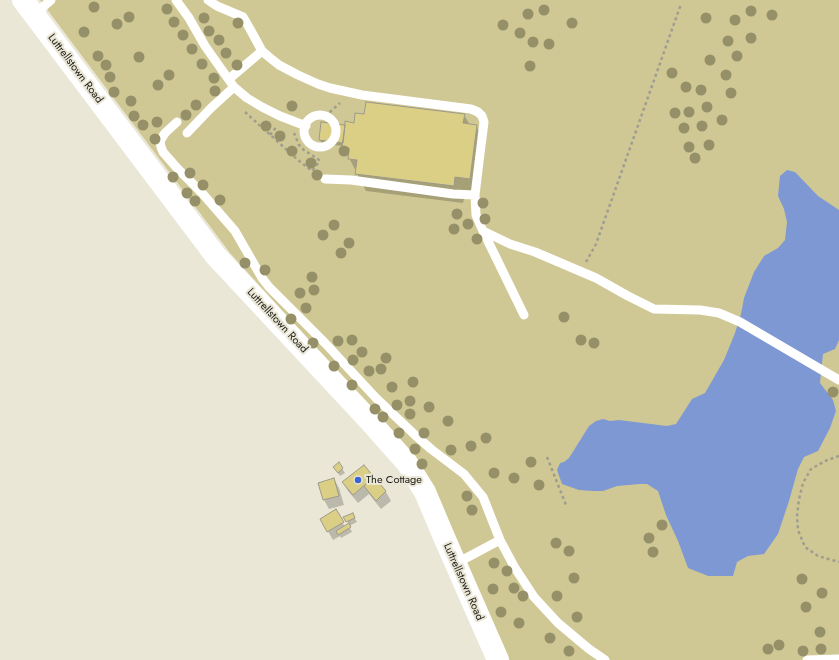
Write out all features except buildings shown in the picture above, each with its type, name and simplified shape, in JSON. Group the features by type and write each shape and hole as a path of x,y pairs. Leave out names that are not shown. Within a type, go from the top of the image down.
{"street":[{"name":"Luttrellstown Road","path":"29,8 215,255 407,463 425,492 498,660"}],"lane":[{"path":"29,8 44,6 51,0"},
{"path":"176,0 189,18 205,46 232,83 247,98 280,116 306,126"},
{"path":"208,0 217,6 243,17 262,51 279,65 298,75 330,88 362,95 472,109 478,112 482,116 484,122 475,195 476,215 482,232 524,315"},
{"path":"187,133 226,94 232,83 262,51"},
{"path":"177,122 165,133 160,141 163,152 202,193 235,231 262,278 269,287 325,343 376,398 431,449 464,474 483,497 500,540 515,568 534,598 558,623 589,649 605,660"},
{"path":"325,179 351,180 453,194 475,195"},
{"path":"482,232 581,271 654,309 700,310 719,313 746,326 839,380"},
{"path":"455,564 500,540"},
{"path":"807,660 839,659"}],"path":[{"path":"581,271 596,244 681,4"},
{"path":"226,94 312,171 319,160 299,145 291,130"},
{"path":"270,135 277,126 281,126"},
{"path":"839,456 825,461 811,469 803,483 797,516 798,530 805,547 818,556 839,562"},
{"path":"547,457 566,505"}],"shaded area":[{"path":"40,0 839,0 839,660 509,660 400,440 230,253"}],"water":[{"path":"787,170 795,172 818,196 839,210 839,340 835,349 823,354 820,383 833,400 836,411 830,428 818,451 804,457 798,469 778,534 764,554 748,556 737,562 733,576 708,576 688,568 666,515 658,491 647,484 617,486 603,491 579,490 562,484 557,470 560,463 569,458 589,426 596,421 603,419 610,421 619,420 667,426 676,424 692,399 705,393 724,360 735,333 744,298 754,272 764,256 778,248 785,240 787,222 784,209 778,196 780,176"}],"place":[{"name":"The Cottage","path":"358,480"}]}
